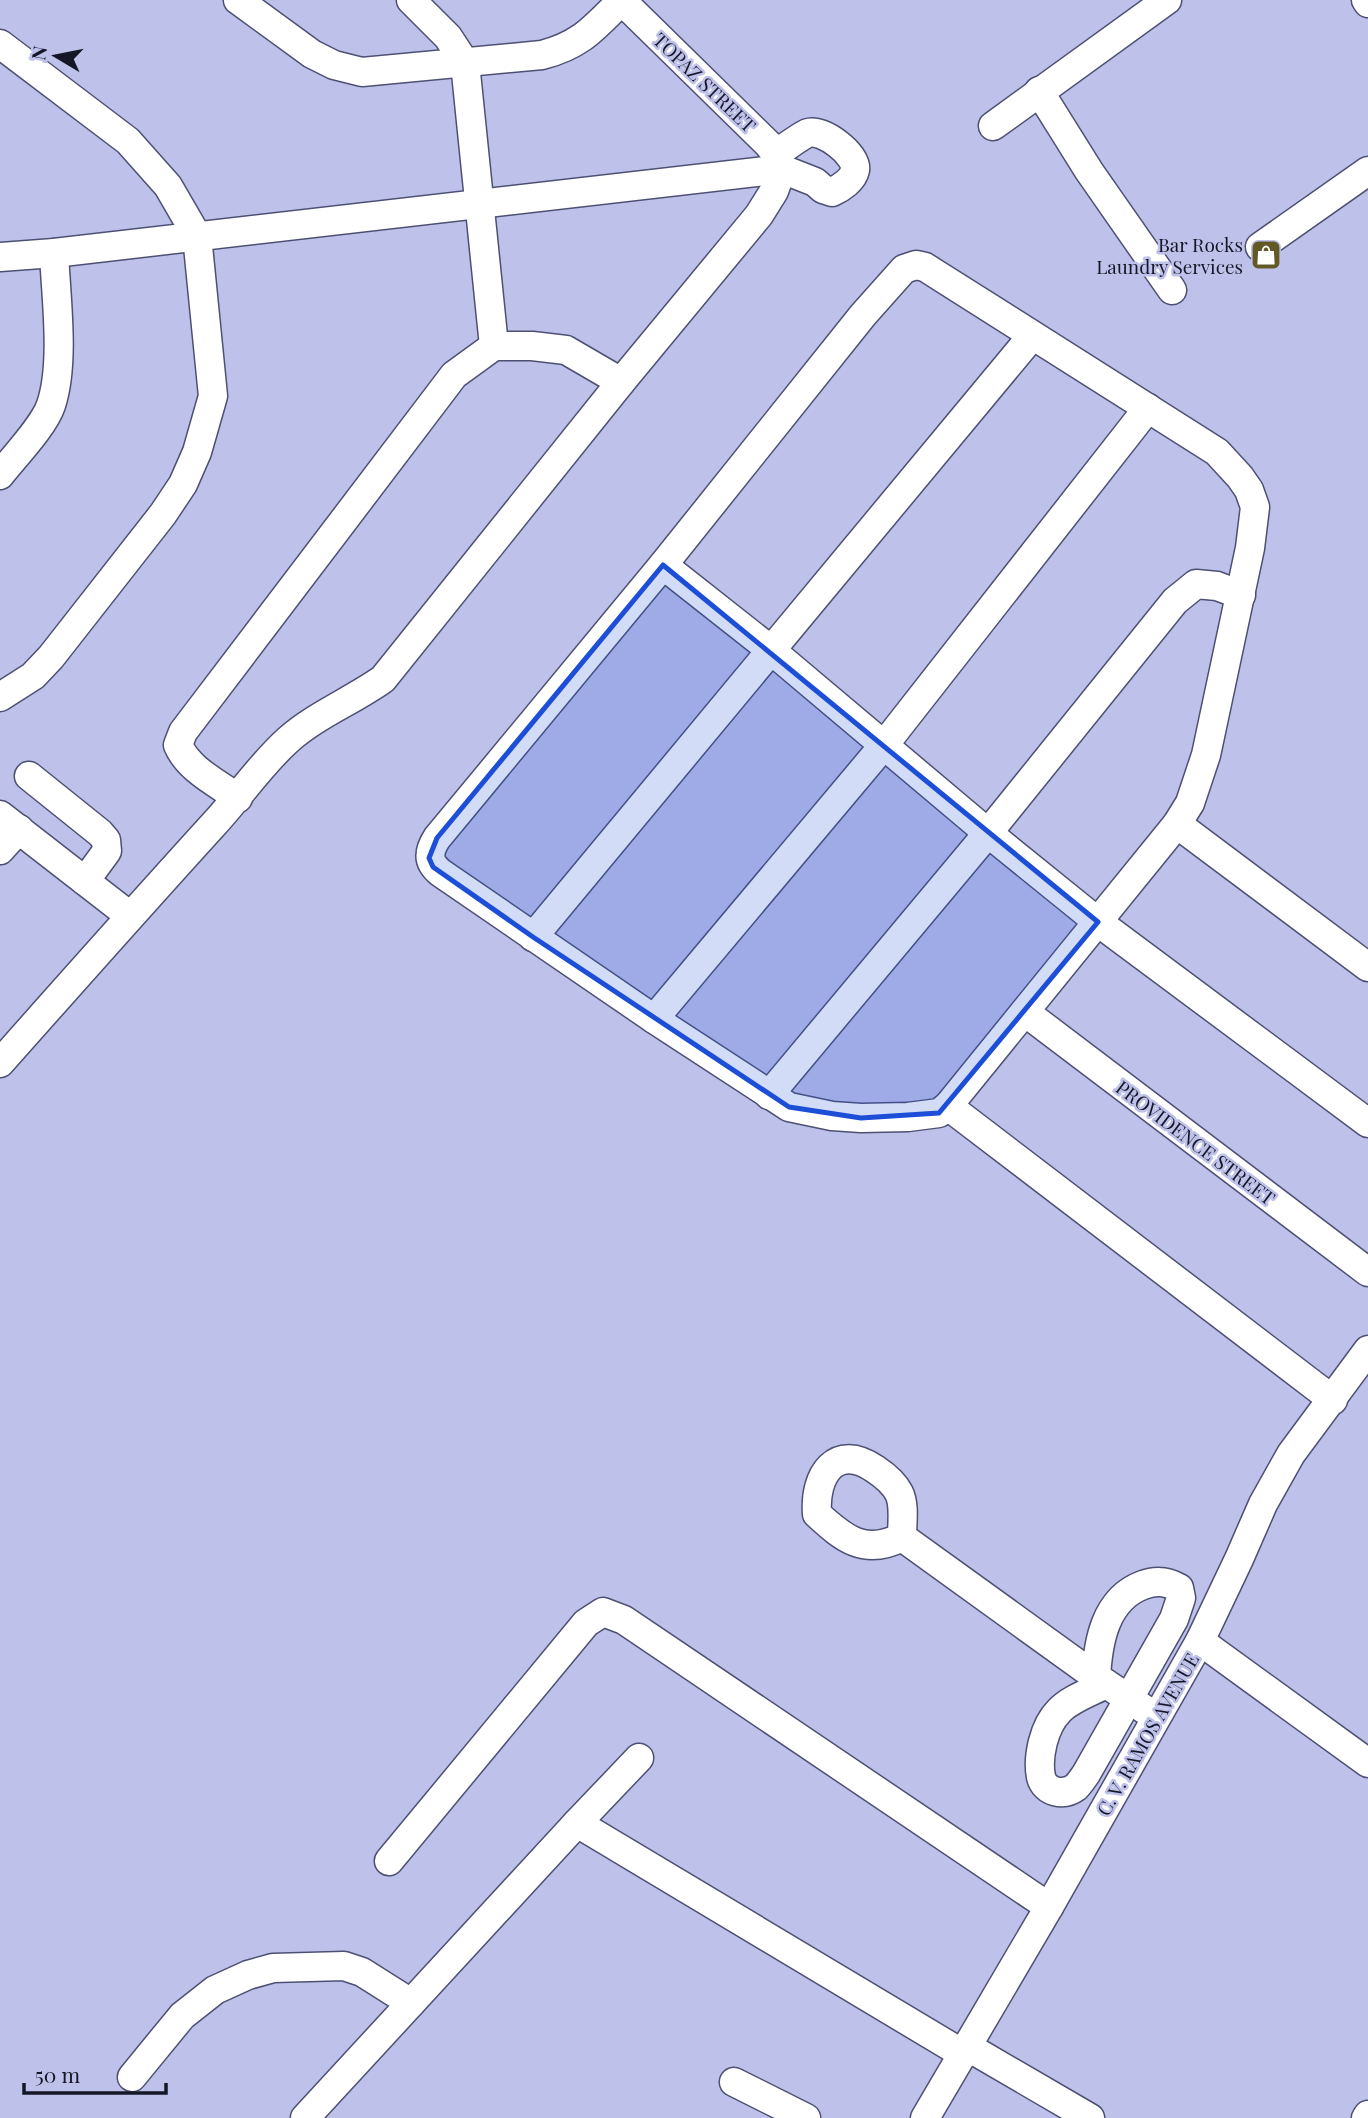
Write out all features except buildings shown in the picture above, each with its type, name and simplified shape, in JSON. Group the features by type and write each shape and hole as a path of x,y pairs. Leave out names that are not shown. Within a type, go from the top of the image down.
{"street":[{"path":"238,0 312,54 334,65 362,72 542,55 558,51 583,38 621,0"},
{"path":"411,0 448,37 465,63 494,346"},
{"name":"TOPAZ STREET","path":"621,0 736,110 779,161"},
{"path":"993,126 1167,0"},
{"path":"0,44 128,141 169,186 197,236 213,396 183,484 163,514 51,657 33,676 0,697"},
{"path":"1039,92 1172,290"},
{"path":"0,257 481,203 779,161 774,191 759,215 621,382 383,680 304,727 287,741 0,1063"},
{"path":"1260,247 1368,171"},
{"path":"0,475 50,407 56,382 58,333 54,253"},
{"path":"916,265 925,267 1032,336 1217,453 1249,490 1255,507 1250,548 1200,778 1190,803 1177,824 948,1106 939,1113 908,1117 851,1118 789,1107 654,1019 433,867 429,858 430,848 663,565 863,315 904,269 916,265"},
{"path":"533,937 1032,336"},
{"path":"238,798 190,764 183,756 178,745 183,732 454,375 494,346 532,346 566,350 621,382"},
{"path":"654,1019 884,745 1148,408"},
{"path":"663,565 772,651 1098,922 1368,1123"},
{"path":"769,1095 988,832 1175,601 1196,584 1217,586 1241,595"},
{"path":"29,776 106,840 107,851 85,881"},
{"path":"1177,824 1368,967"},
{"path":"6,831 85,881 130,916"},
{"name":"PROVIDENCE STREET","path":"1025,1013 1368,1272"},
{"path":"948,1106 1333,1400"},
{"name":"C. V. RAMOS AVENUE","path":"925,2118 1200,1641 1268,1495 1291,1454 1368,1350"},
{"path":"901,1537 1101,1681 1156,1717"},
{"path":"1155,1582 1168,1583 1179,1588 1181,1598 1174,1619 1086,1774 1075,1787 1064,1792 1054,1792 1045,1786 1041,1776 1046,1730 1065,1705 1101,1681 1100,1637 1117,1602 1128,1592 1155,1582"},
{"path":"388,1861 586,1623 603,1612 624,1619 1049,1907"},
{"path":"1200,1641 1368,1763"},
{"path":"304,2118 639,1758"},
{"path":"577,1823 966,2051 1090,2118"},
{"path":"132,2077 182,2016 215,1990 248,1975 273,1968 344,1966 362,1972 411,2003"},
{"path":"734,2082 806,2118"}],"highlighted area":[{"path":"663,565 1098,922 939,1113 861,1118 789,1107 533,937 433,867 429,858 437,838"}],"place":[{"name":"Bar Rocks Laundry Services","path":"1266,255"}]}
